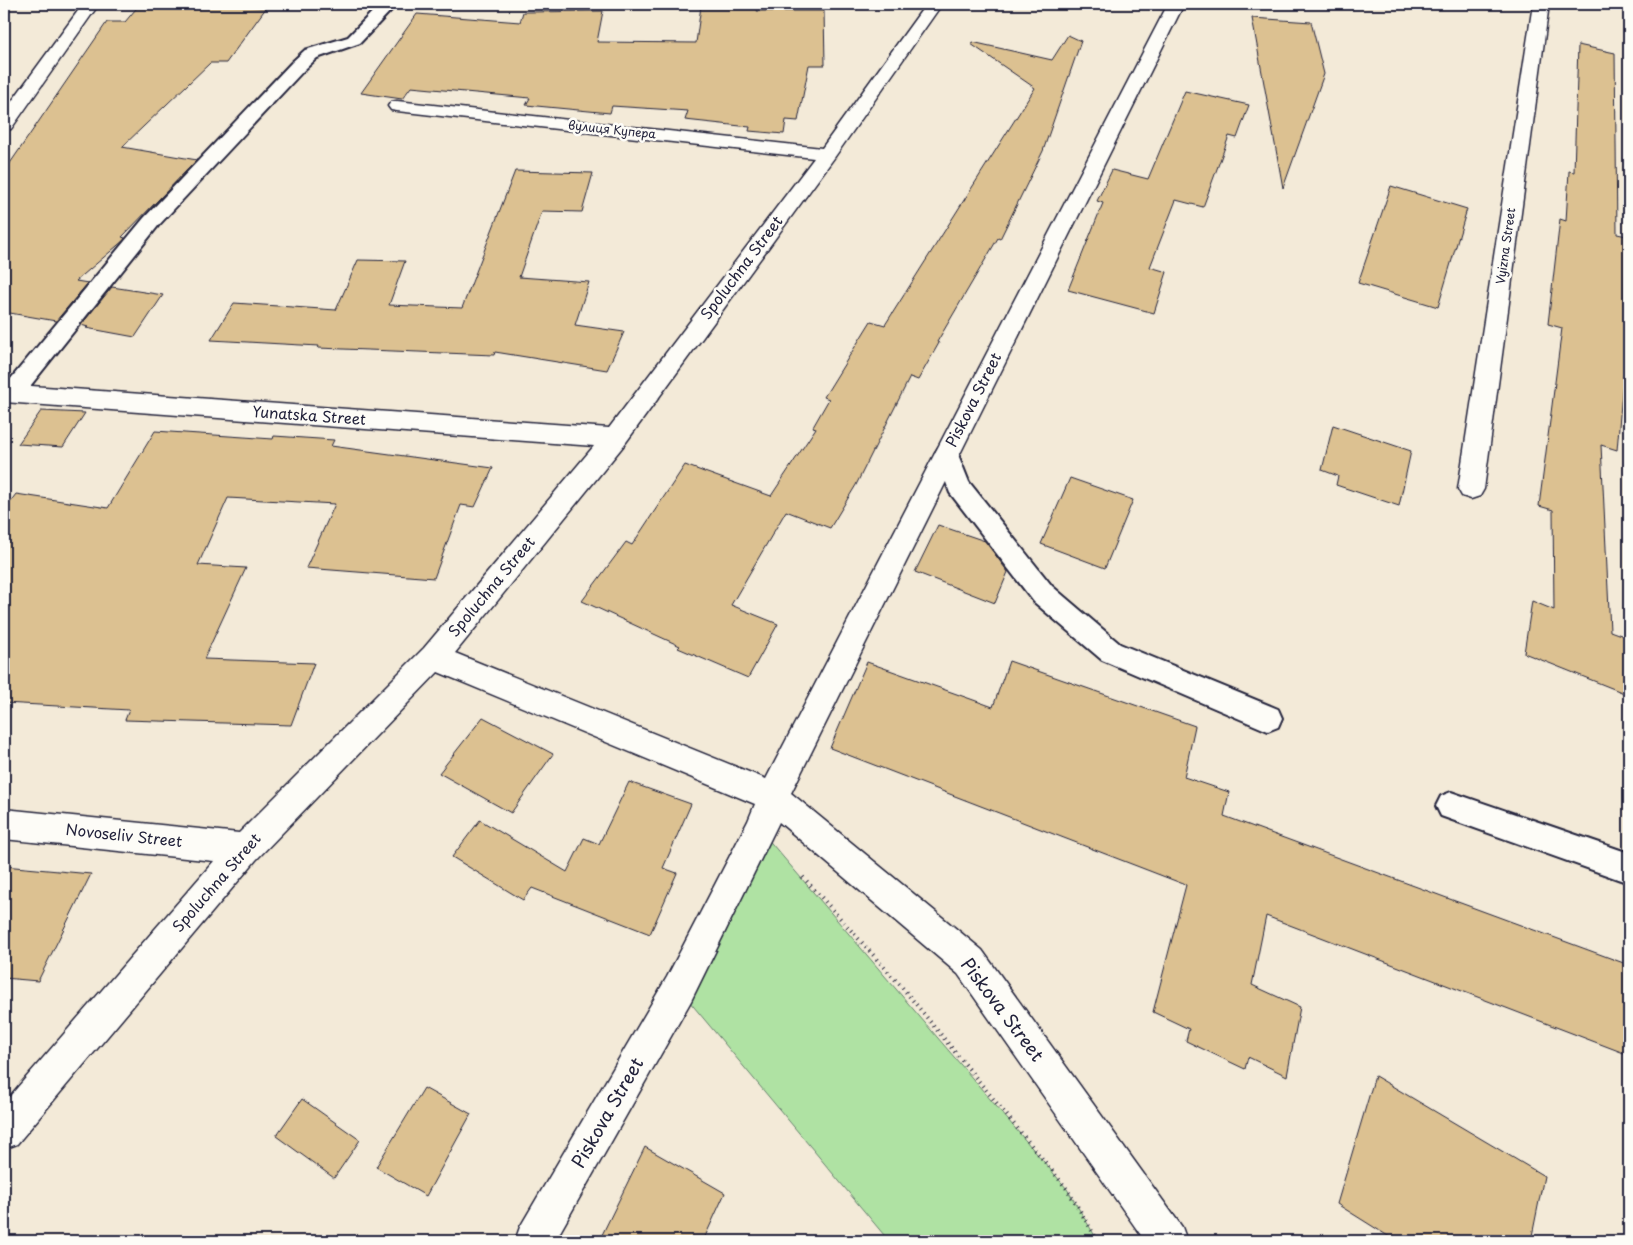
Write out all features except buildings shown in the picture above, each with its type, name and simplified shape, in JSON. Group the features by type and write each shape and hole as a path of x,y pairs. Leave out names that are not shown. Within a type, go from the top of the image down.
{"street":[{"path":"7,117 91,4"},
{"name":"Spoluchna Street","path":"4,1131 245,849 434,657 615,438 827,154 934,4"},
{"name":"Piskova Street","path":"534,1241 679,989 760,830 773,796 1176,4"},
{"name":"Vyizna Street","path":"1471,489 1541,4"},
{"name":"вулиця Купера","path":"397,106 827,154"},
{"name":"Yunatska Street","path":"7,394 615,438"},
{"path":"434,657 773,796"},
{"name":"Piskova Street","path":"773,796 970,962 1168,1241"},
{"name":"Novoseliv Street","path":"4,824 245,849"}],"lane":[{"path":"7,394 151,222 298,66 311,54 354,40 389,4"},
{"path":"947,453 958,486 1043,594 1112,652 1268,718"},
{"path":"1451,806 1629,868"}],"path":[{"path":"760,830 907,994 1067,1189 1098,1241"}],"green space":[{"path":"760,830 1067,1189 1098,1241 889,1241 679,989"}]}
